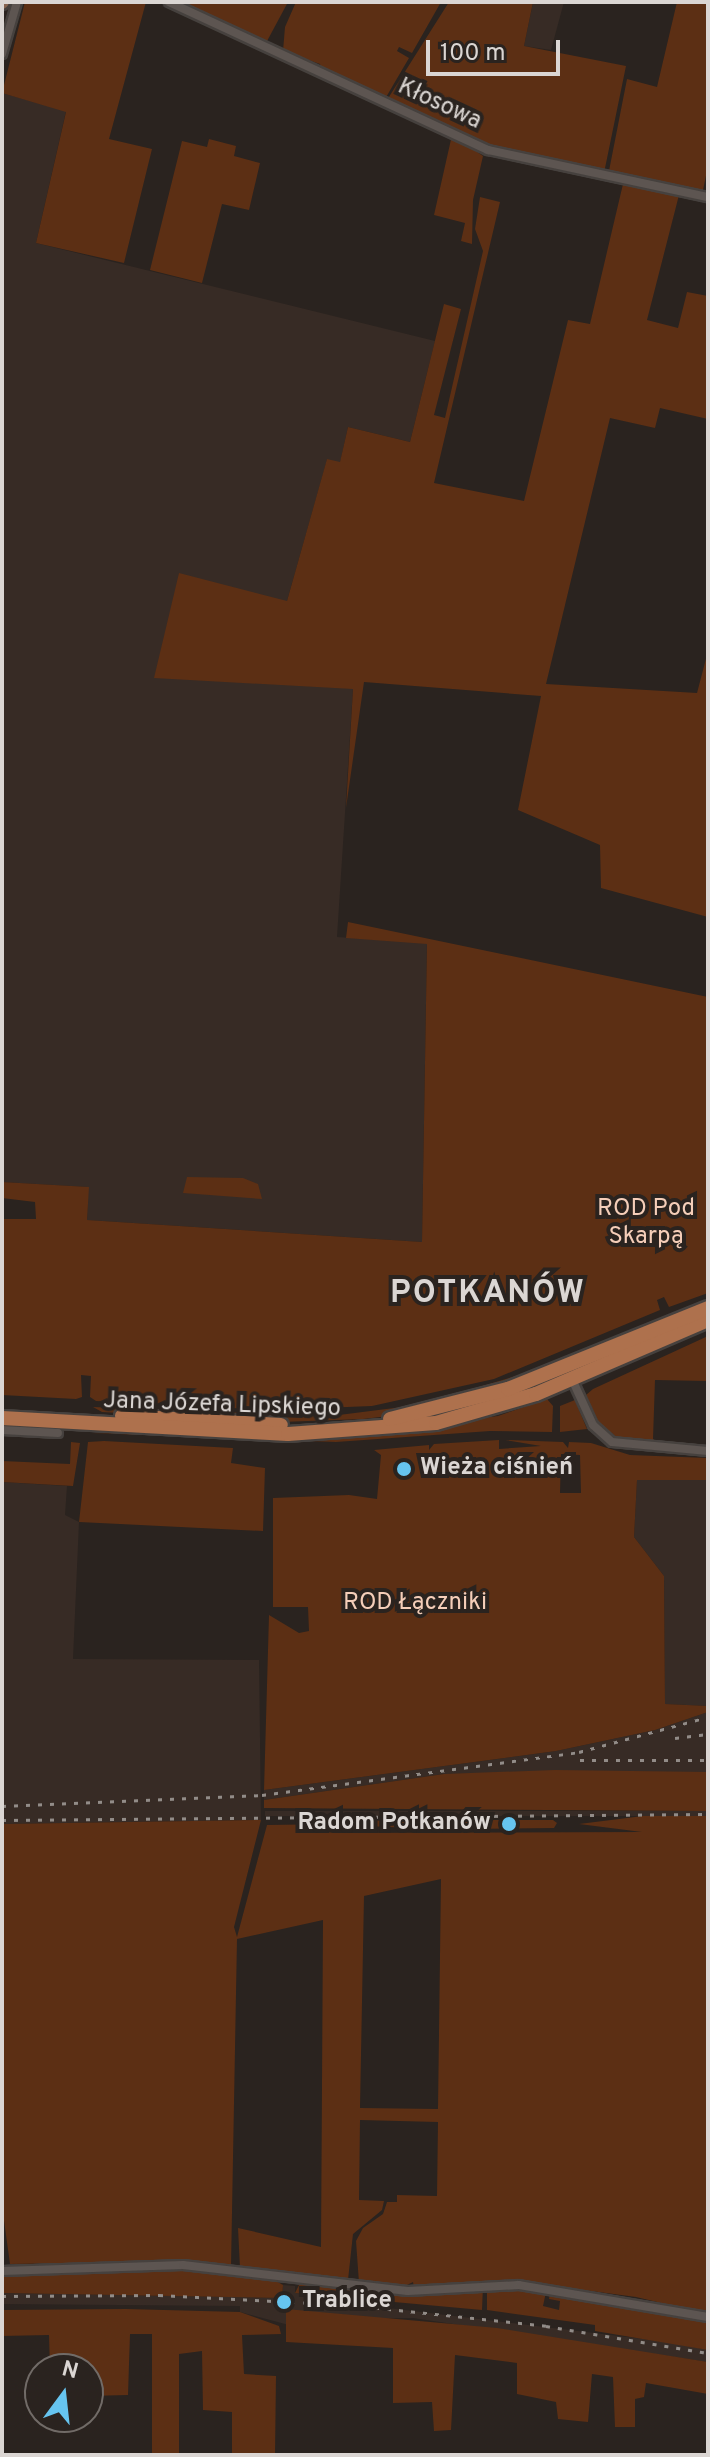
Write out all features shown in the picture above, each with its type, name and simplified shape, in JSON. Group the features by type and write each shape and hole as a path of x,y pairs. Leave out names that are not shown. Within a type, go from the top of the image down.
{"main road":[{"name":"Jana Józefa Lipskiego","path":"2,1409 269,1424 355,1423 474,1399 570,1373 708,1308"},
{"name":"Jana Józefa Lipskiego","path":"2,1418 253,1433 345,1433 459,1418 708,1320"}],"street":[{"path":"2,54 17,2"},
{"name":"Kłosowa","path":"169,2 488,150 708,197"},
{"path":"570,1373 593,1425 612,1442 708,1451"},
{"path":"2,1430 58,1433"},
{"path":"2,2271 183,2265 408,2291 519,2285 708,2317"}],"shaded area":[{"path":"533,2 564,2 551,50 524,46"},
{"path":"2,93 66,111 36,243 435,341 410,442 348,427 340,463 327,460 287,601 353,689 337,937 427,943 422,1242 87,1220 88,1187 2,1182"},
{"path":"637,1479 708,1480 708,1706 665,1704 664,1576 634,1537"},
{"path":"2,1482 67,1486 65,1515 79,1522 73,1659 259,1660 261,1820 2,1824"},
{"path":"708,1712 708,1772 444,1774 264,1800 264,1790 556,1751 655,1730"},
{"path":"265,1811 708,1811 708,1816 265,1816"},
{"path":"283,2285 295,2286 295,2293 330,2295 330,2301 668,2342 708,2350 708,2362 413,2318 289,2318 289,2325 240,2312 240,2306 2,2304 2,2293 282,2298"}],"green space":[{"path":"25,2 146,2 109,139 152,149 124,263 36,243 66,112 2,93"},
{"path":"177,2 288,2 266,43"},
{"path":"296,2 441,2 412,53 399,47 397,51 409,58 385,99 321,69 320,64 283,51 285,27"},
{"path":"449,2 533,2 524,46 626,66 604,173 493,148 387,100"},
{"path":"677,2 708,2 708,166 702,195 608,176 627,79 657,87"},
{"path":"452,135 483,156 473,200 472,244 461,241 465,223 434,215"},
{"path":"209,139 236,146 234,156 260,163 249,210 222,204 202,283 150,270 182,141 207,147"},
{"path":"623,184 679,195 647,320 678,328 687,292 708,296 708,419 660,408 655,428 610,418 546,684 697,693 708,651 708,917 601,888 600,845 518,810 541,696 364,682 346,808 353,689 154,678 179,573 287,601 327,459 340,462 348,427 410,442 444,304 461,309 434,415 445,418 483,251 475,229 480,197 500,202 434,483 524,501 568,320 590,324"},
{"name":"ROD Pod Skarpą","path":"348,922 708,997 708,1293 669,1307 664,1297 657,1300 660,1310 494,1379 372,1406 271,1410 96,1401 90,1397 91,1376 81,1375 82,1397 76,1399 2,1395 2,1219 36,1219 35,1202 2,1198 2,1182 89,1187 87,1220 422,1242 427,944 346,938"},
{"path":"187,1177 243,1178 258,1184 262,1199 183,1193"},
{"path":"708,1336 708,1381 655,1380 653,1439 659,1444 619,1439 599,1423 586,1395 593,1389"},
{"path":"536,1370 538,1374 389,1416 363,1419 281,1422 102,1412 93,1407 331,1416 418,1405"},
{"path":"547,1399 553,1406 552,1432 490,1431 336,1442 90,1433 344,1437 498,1416"},
{"path":"575,1400 587,1429 560,1432 560,1406"},
{"name":"ROD Łączniki","path":"499,1440 499,1449 541,1446 505,1440 563,1442 568,1448 569,1442 591,1443 630,1455 708,1458 708,1480 637,1480 634,1537 664,1576 665,1704 708,1706 708,1712 655,1730 556,1751 264,1790 269,1615 299,1633 309,1631 308,1607 273,1607 273,1498 349,1495 377,1499 381,1455 374,1450 429,1445 429,1450 434,1444","holes":["561,1454 580,1455 581,1493 560,1493"]},
{"path":"71,1442 80,1443 73,1486 2,1482 2,1461 70,1464"},
{"path":"88,1442 233,1448 231,1463 265,1468 263,1531 79,1522"},
{"path":"555,1770 708,1772 708,1811 264,1808 264,1800 444,1774"},
{"path":"643,1816 708,1816 708,2314 636,2297 516,2281 414,2288 413,2282 403,2287 359,2283 356,2241 363,2228 383,2214 387,2202 397,2202 397,2195 437,2196 438,2122 360,2120 359,2200 384,2201 382,2210 353,2234 348,2280 240,2268 238,2228 321,2247 323,1920 237,1939 231,2267 203,2261 10,2264 2,2206 2,1824 261,1820 234,1927 237,1937 267,1825 340,1824 341,1833 642,1832 579,1824","holes":["441,1879 438,2109 360,2108 364,1896"]},
{"path":"430,1820 431,1829 347,1825 351,1821"},
{"path":"460,1820 553,1820 557,1823 554,1828 460,1829"},
{"path":"191,2269 276,2281 283,2285 282,2298 2,2293 2,2275"},
{"path":"301,2281 409,2295 483,2286 482,2310 295,2293"},
{"path":"487,2288 546,2292 543,2306 559,2310 560,2301 549,2299 550,2293 708,2321 708,2350 595,2331 595,2325 487,2310"},
{"path":"286,2309 497,2328 708,2362 708,2394 646,2383 644,2397 635,2399 635,2427 615,2427 613,2377 592,2374 588,2422 558,2419 556,2402 517,2394 517,2363 455,2355 451,2430 434,2431 432,2402 393,2403 393,2348 286,2342"},
{"path":"2,2310 240,2312 279,2326 281,2334 242,2335 244,2374 276,2376 275,2455 232,2455 232,2412 203,2410 202,2351 179,2354 179,2455 152,2455 152,2334 130,2334 128,2395 104,2396 104,2353 50,2353 49,2335 2,2336"}],"railway":[{"path":"2,1806 262,1795 579,1752 708,1717"},
{"path":"675,1738 708,1734"},
{"path":"580,1760 708,1760"},
{"path":"2,1820 708,1814"},
{"path":"2,2296 159,2295 351,2305 546,2326 708,2353"}],"place":[{"name":"Wieża ciśnień","path":"404,1469"},
{"name":"Radom Potkanów","path":"509,1824"},
{"name":"Trablice","path":"284,2302"}],"district":[{"name":"POTKANÓW","path":"488,1294"}]}
